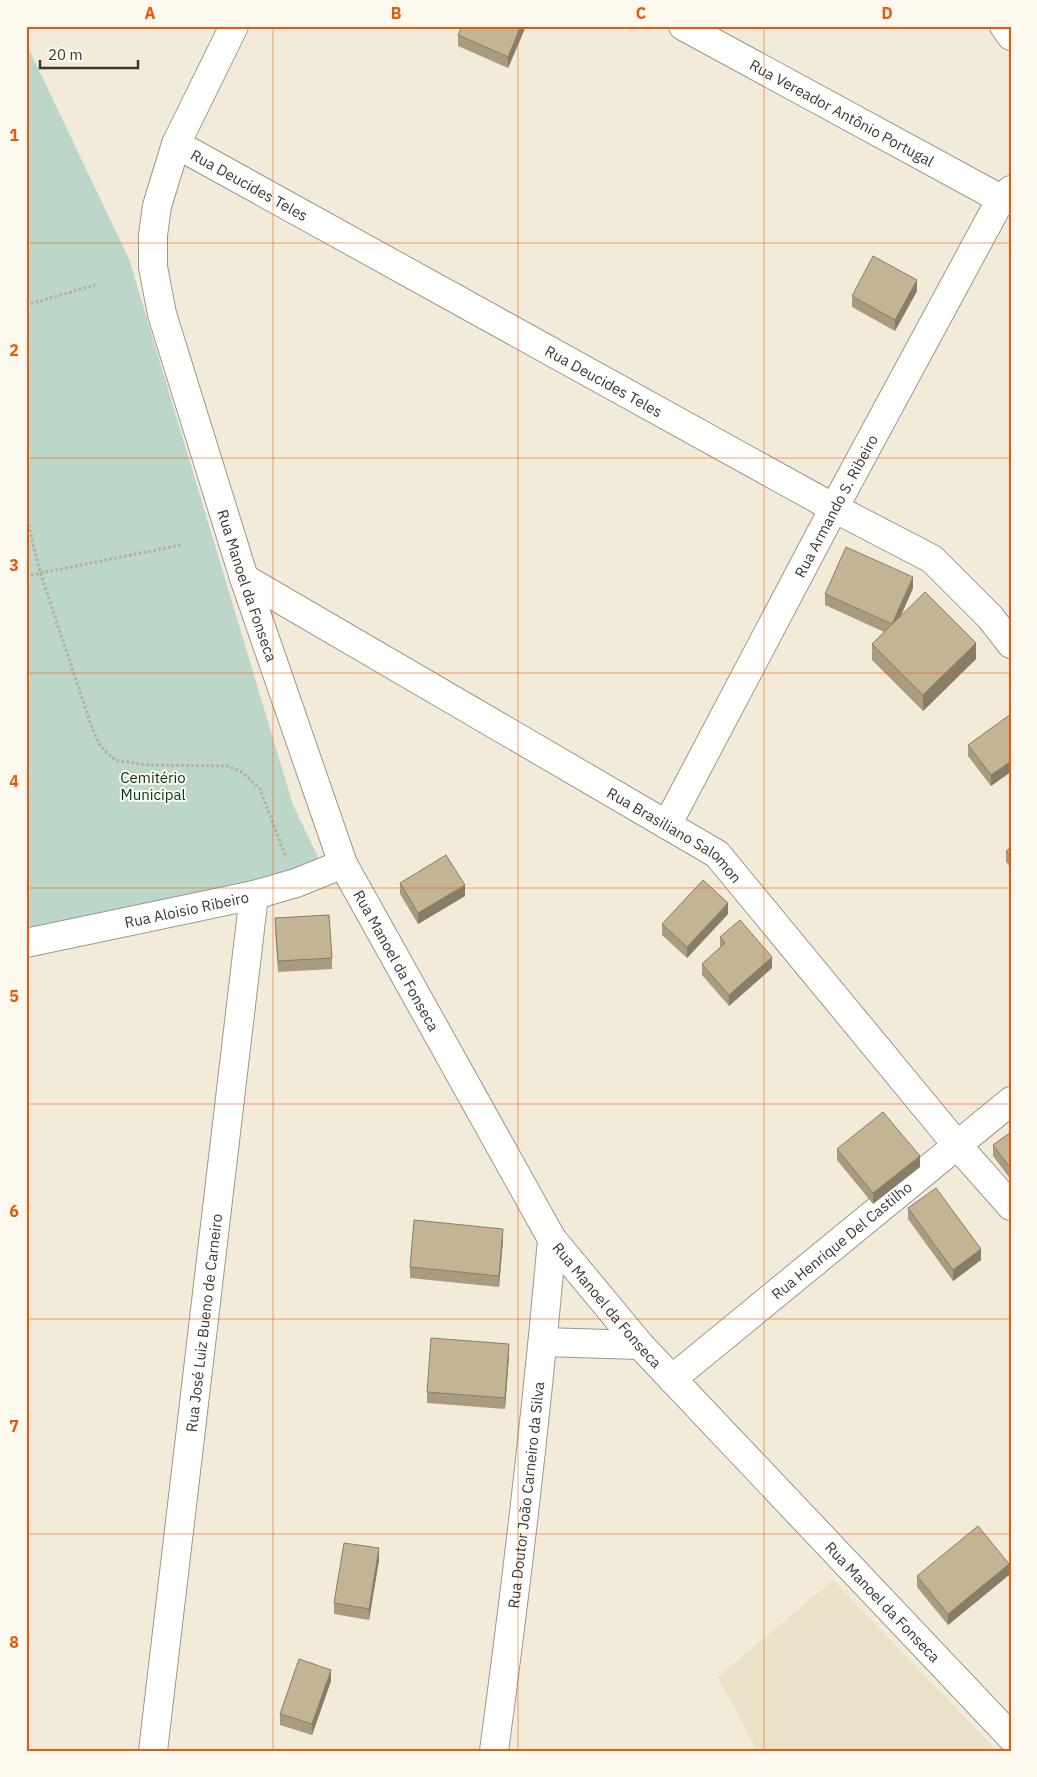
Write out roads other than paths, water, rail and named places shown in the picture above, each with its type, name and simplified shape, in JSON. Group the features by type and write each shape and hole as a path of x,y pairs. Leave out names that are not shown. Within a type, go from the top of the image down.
{"street":[{"name":"Rua Manoel da Fonseca","path":"234,26 176,144 157,206 153,235 153,267 162,314 244,578 343,864 552,1239 640,1345 1011,1737"},
{"name":"Rua Vereador Antônio Portugal","path":"683,26 1006,194"},
{"path":"1004,26 1011,36"},
{"name":"Rua Deucides Teles","path":"176,144 834,508 932,559 990,617 1011,644"},
{"name":"Rua Armando S. Ribeiro","path":"667,825 834,508 1006,194"},
{"name":"Rua Brasiliano Salomon","path":"244,578 717,854 957,1145 1011,1206"},
{"name":"Rua Aloisio Ribeiro","path":"26,943 254,895 296,883 343,864"},
{"name":"Rua José Luiz Bueno de Carneiro","path":"153,1751 254,895"},
{"name":"Rua Henrique Del Castilho","path":"672,1379 1011,1101"},
{"name":"Rua Doutor João Carneiro da Silva","path":"494,1751 506,1664 543,1342 552,1239"},
{"path":"543,1342 640,1345"}],"park label":[{"name":"Cemitério Municipal","path":"153,786"}]}
